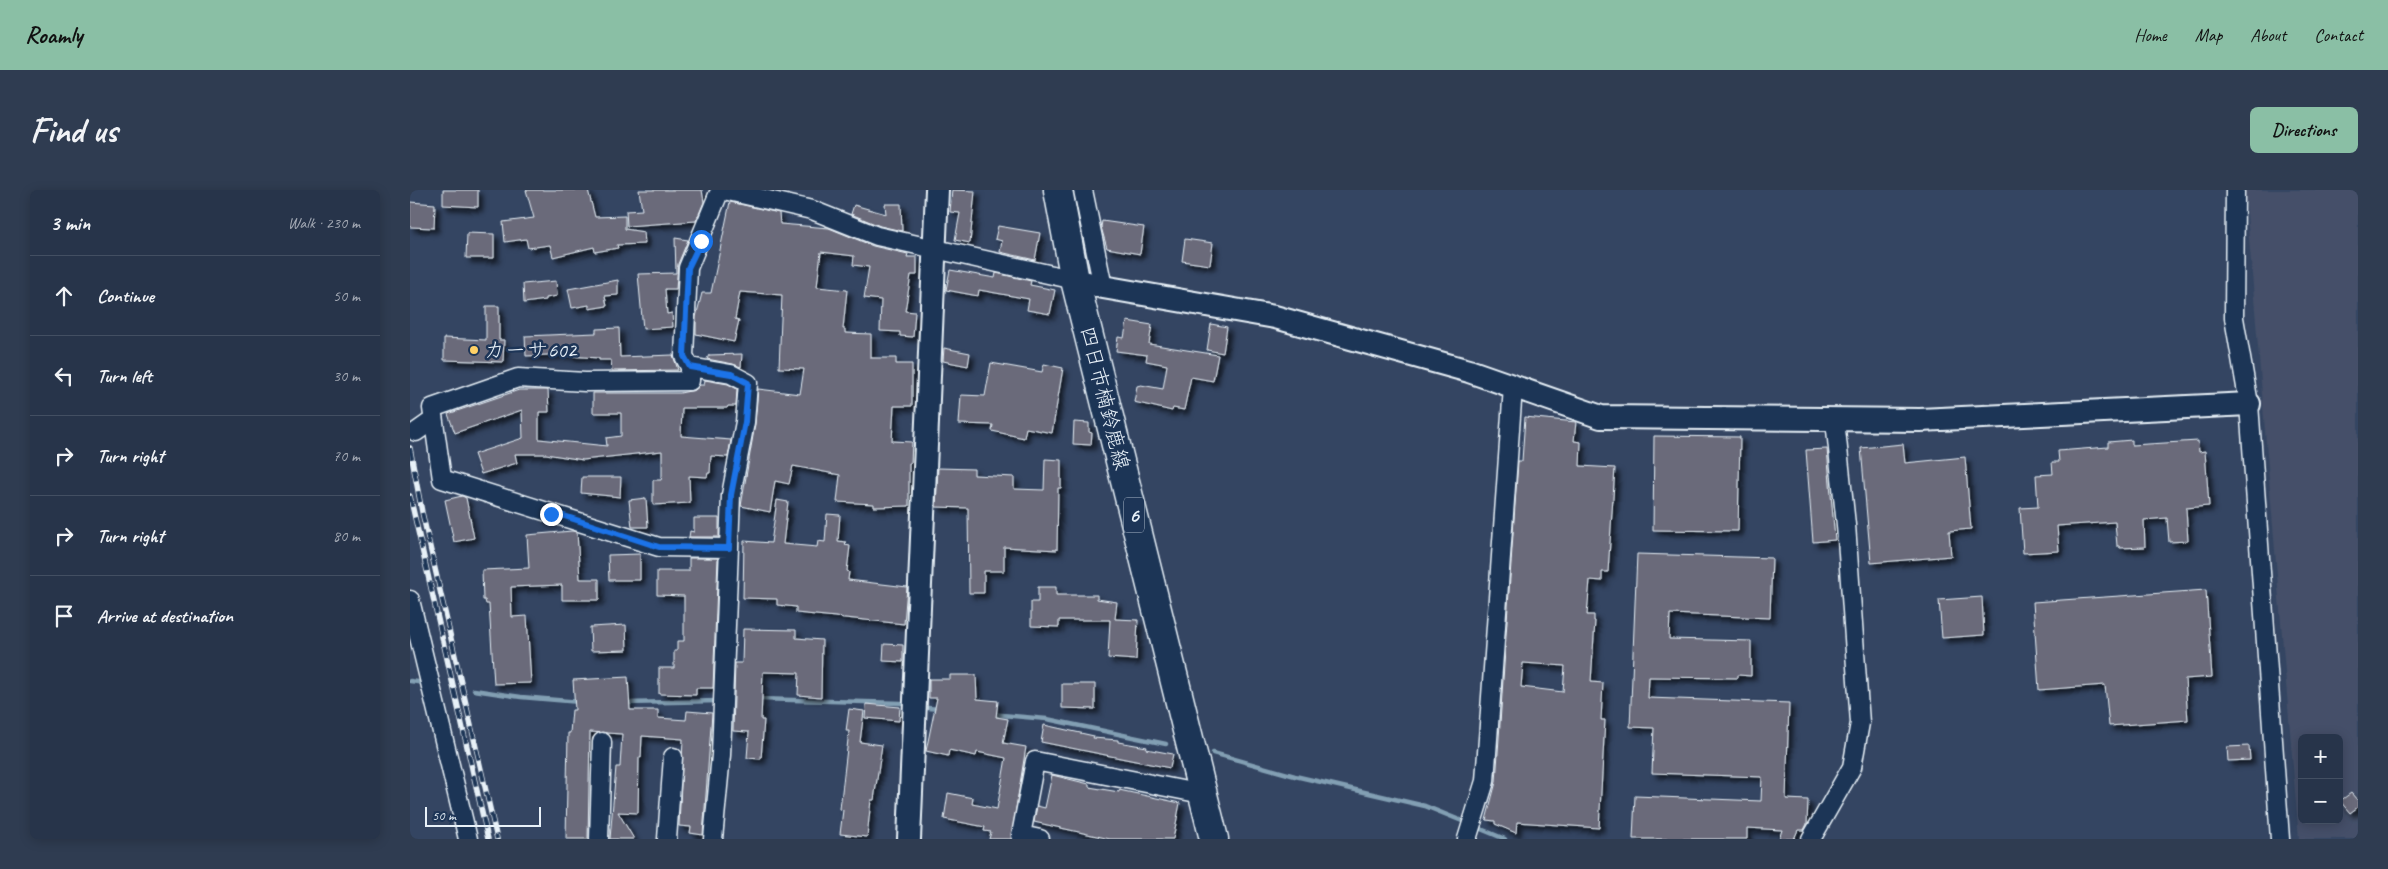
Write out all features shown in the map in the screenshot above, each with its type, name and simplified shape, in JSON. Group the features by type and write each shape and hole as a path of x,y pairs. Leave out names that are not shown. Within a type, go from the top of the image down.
{"main road":[{"name":"四日市楠鈴鹿線","path":"1058,190 1075,280 1214,839"}],"street":[{"path":"729,548 659,547 442,479 432,408 518,378 585,382 690,381 690,367 684,356 688,268 718,195 724,190 812,210 877,236 1103,287 1275,316 1469,372 1601,417 1835,420 1994,418 2249,404"},
{"path":"909,839 937,190"},
{"path":"1083,190 1103,287"},
{"path":"2234,190 2234,318 2249,404 2280,839"},
{"path":"690,367 731,374 748,383 745,422 731,495 721,755 713,839"},
{"path":"1469,831 1485,781 1513,387"},
{"path":"416,432 433,420"},
{"path":"1811,839 1852,767 1860,723 1846,525 1835,420"},
{"path":"410,600 468,839"},
{"path":"599,839 602,742"},
{"path":"667,839 673,757"},
{"path":"1040,839 1022,835 1035,761 1202,794"}],"shaded area":[{"path":"2245,190 2358,190 2358,839 2299,839"}],"building":[{"path":"443,190 478,190 478,207 443,205"},
{"path":"526,190 588,190 595,217 625,216 625,229 644,232 645,244 617,245 618,248 595,252 594,247 553,257 550,245 528,248 526,239 505,242 503,222 534,218"},
{"path":"639,190 702,190 704,202 696,221 627,226 626,211 642,210"},
{"path":"952,190 975,191 970,243 955,240 960,213 950,212"},
{"path":"410,202 435,204 434,228 410,227"},
{"path":"730,202 779,213 780,224 829,228 873,246 908,254 907,257 917,257 917,275 911,275 905,311 915,312 913,337 900,336 900,332 880,331 881,300 864,298 869,267 853,265 854,256 821,252 817,287 847,290 843,329 845,329 845,333 871,334 871,358 896,358 896,364 912,364 912,406 894,406 892,441 912,442 911,463 909,463 909,506 874,507 874,504 837,502 840,475 793,466 789,484 775,481 770,512 741,506 755,424 758,389 800,394 804,369 779,368 782,295 740,292 735,319 739,320 734,342 696,334 696,317 702,293 711,293"},
{"path":"885,204 901,204 902,231 880,226 851,214 854,205 886,214"},
{"path":"1102,221 1144,227 1140,254 1107,248 1101,227"},
{"path":"998,226 1040,233 1035,260 1000,252 1002,241 995,239"},
{"path":"467,233 494,234 494,258 466,258"},
{"path":"675,238 688,240 678,264 676,289 665,289 667,314 672,313 673,327 643,329 638,274 676,273"},
{"path":"1185,239 1213,243 1210,265 1182,261"},
{"path":"950,270 995,278 996,273 1031,281 1030,285 1055,290 1050,314 1027,310 1029,299 979,290 978,296 946,290"},
{"path":"618,280 618,295 605,296 607,306 589,309 589,305 572,308 568,289"},
{"path":"556,281 557,296 546,298 546,300 524,303 523,284"},
{"name":"カーサ602","path":"486,306 499,306 499,340 504,340 503,362 444,360 444,338 486,340"},
{"path":"1127,321 1152,325 1149,344 1218,355 1213,381 1191,377 1184,410 1173,408 1172,411 1134,402 1137,386 1163,389 1167,365 1146,361 1147,355 1116,351 1118,337 1124,338"},
{"path":"1211,324 1227,327 1223,353 1207,350"},
{"path":"619,328 620,357 673,355 678,370 612,371 611,360 568,356 568,354 526,356 525,336 596,333 596,329"},
{"path":"944,348 970,353 968,366 943,361"},
{"path":"742,354 741,367 707,359 709,355"},
{"path":"991,363 1042,372 1044,364 1063,368 1052,433 1026,428 1024,438 992,431 993,425 959,424 961,395 985,396"},
{"path":"705,380 728,384 737,389 736,406 728,406 727,408 682,408 681,436 731,440 728,457 711,456 710,473 708,473 707,477 689,476 690,503 653,505 653,480 661,480 662,476 662,451 583,460 546,454 515,454 517,463 481,474 474,454 523,438 522,410 455,433 448,414 519,390 548,390 549,412 539,412 539,439 607,446 606,438 621,436 621,413 593,413 593,393 680,393 695,390 700,385 704,385"},
{"path":"1525,417 1576,422 1574,441 1581,442 1580,466 1615,468 1608,572 1602,572 1602,581 1590,580 1587,615 1594,615 1595,621 1591,682 1603,683 1601,720 1605,720 1599,828 1517,822 1516,833 1495,824 1495,821 1486,820 1496,782 1518,461 1522,461","holes":["1523,663 1565,666 1563,692 1521,687"]},
{"path":"1074,422 1089,423 1089,432 1092,433 1091,445 1073,444"},
{"path":"1654,436 1740,437 1738,531 1653,530"},
{"path":"2132,440 2132,445 2198,441 2199,452 2205,451 2209,506 2186,508 2188,541 2169,542 2167,518 2144,520 2145,547 2120,548 2117,546 2115,522 2057,526 2059,551 2023,553 2020,508 2038,507 2036,475 2053,474 2052,462 2059,462 2058,451 2108,447 2108,442"},
{"path":"1903,444 1905,463 1965,457 1971,529 1949,531 1951,556 1871,563 1861,448"},
{"path":"1827,449 1835,540 1813,542 1806,450"},
{"path":"1045,459 1061,460 1061,488 1058,488 1057,550 1004,547 1004,571 984,571 984,593 969,593 968,508 936,507 938,468 974,469 974,475 1014,477 1014,489 1044,490"},
{"path":"582,477 621,477 620,497 581,493"},
{"path":"462,496 466,498 474,538 454,542 445,500"},
{"path":"646,498 648,527 632,527 629,500"},
{"path":"777,500 788,502 783,544 817,547 818,541 825,542 827,514 840,515 838,541 846,542 845,545 850,546 847,571 849,572 848,580 907,587 904,624 796,613 796,607 777,605 777,599 743,598 744,541 771,543"},
{"path":"694,518 719,518 719,537 689,537 690,531 694,532"},
{"path":"577,532 580,579 599,579 599,600 562,600 562,585 511,587 512,617 527,616 531,683 494,684 489,604 486,604 485,600 483,600 482,570 529,568 527,535"},
{"path":"640,554 640,580 609,580 608,555"},
{"path":"1637,554 1772,558 1770,618 1670,614 1669,639 1751,641 1751,676 1738,675 1738,678 1649,677 1648,698 1789,703 1786,799 1808,800 1807,824 1804,830 1798,830 1794,839 1779,839 1782,830 1747,828 1747,839 1633,839 1635,796 1761,801 1762,777 1652,773 1654,728 1630,727"},
{"path":"689,558 718,558 713,688 696,688 696,695 659,694 659,668 674,668 674,651 677,651 677,641 684,641 684,596 657,595 657,571 689,571"},
{"path":"1038,587 1056,587 1056,595 1097,595 1097,599 1117,602 1115,619 1138,620 1136,660 1108,658 1110,620 1059,620 1059,627 1031,626 1031,602 1038,602"},
{"path":"2206,590 2212,677 2185,679 2188,720 2109,726 2105,685 2039,690 2033,602"},
{"path":"1982,597 1984,635 1942,638 1939,600"},
{"path":"626,625 627,650 591,651 590,627"},
{"path":"743,629 796,630 796,638 822,640 821,697 798,695 799,673 763,672 761,720 764,720 761,759 747,758 749,732 733,731 735,663 742,663"},
{"path":"884,644 903,645 903,662 883,661"},
{"path":"950,675 976,675 977,699 998,701 996,717 1008,719 1003,743 1026,747 1011,839 989,839 991,832 984,831 985,827 944,819 948,793 973,798 972,804 997,809 1006,758 977,752 976,756 949,750 948,756 926,751 937,698 929,698 929,679 950,679"},
{"path":"628,677 630,710 658,710 658,718 686,720 687,711 712,713 703,835 690,833 691,827 679,826 683,739 642,736 641,758 639,757 638,813 618,812 634,839 610,839 616,767 620,767 622,734 590,732 588,839 566,839 568,733 570,733 572,710 575,710 573,680"},
{"path":"1062,684 1095,684 1095,709 1062,708"},
{"path":"866,704 900,707 899,721 865,718"},
{"path":"849,709 864,711 860,742 882,745 874,800 871,800 867,837 840,834 843,810 840,809 849,731 846,731"},
{"path":"1044,725 1094,736 1093,738 1118,740 1118,742 1173,754 1170,768 1041,742"},
{"path":"2249,746 2250,760 2228,761 2227,747"},
{"path":"1052,775 1089,784 1089,787 1119,792 1119,790 1180,803 1173,839 1110,839 1034,822 1037,806 1045,808"},
{"path":"2351,793 2358,801 2358,807 2350,813 2343,805 2343,799"}],"waterway":[{"path":"410,681 426,683"},
{"path":"474,690 521,697 580,702"},
{"path":"757,699 901,703"},
{"path":"625,703 719,701"},
{"path":"927,708 941,709"},
{"path":"991,714 1047,719 1166,744"},
{"path":"1213,753 1295,776 1425,806 1467,823"},
{"path":"1476,827 1505,839"}],"railway":[{"path":"410,448 422,512 497,839"},
{"path":"410,496 488,839"}],"place":[{"name":"カーサ602","path":"474,350"}],"route":[{"path":"551,514 555,513 659,547 685,549 729,548 731,495 745,422 748,383 739,376 690,367 684,356 688,268 701,241"}]}
